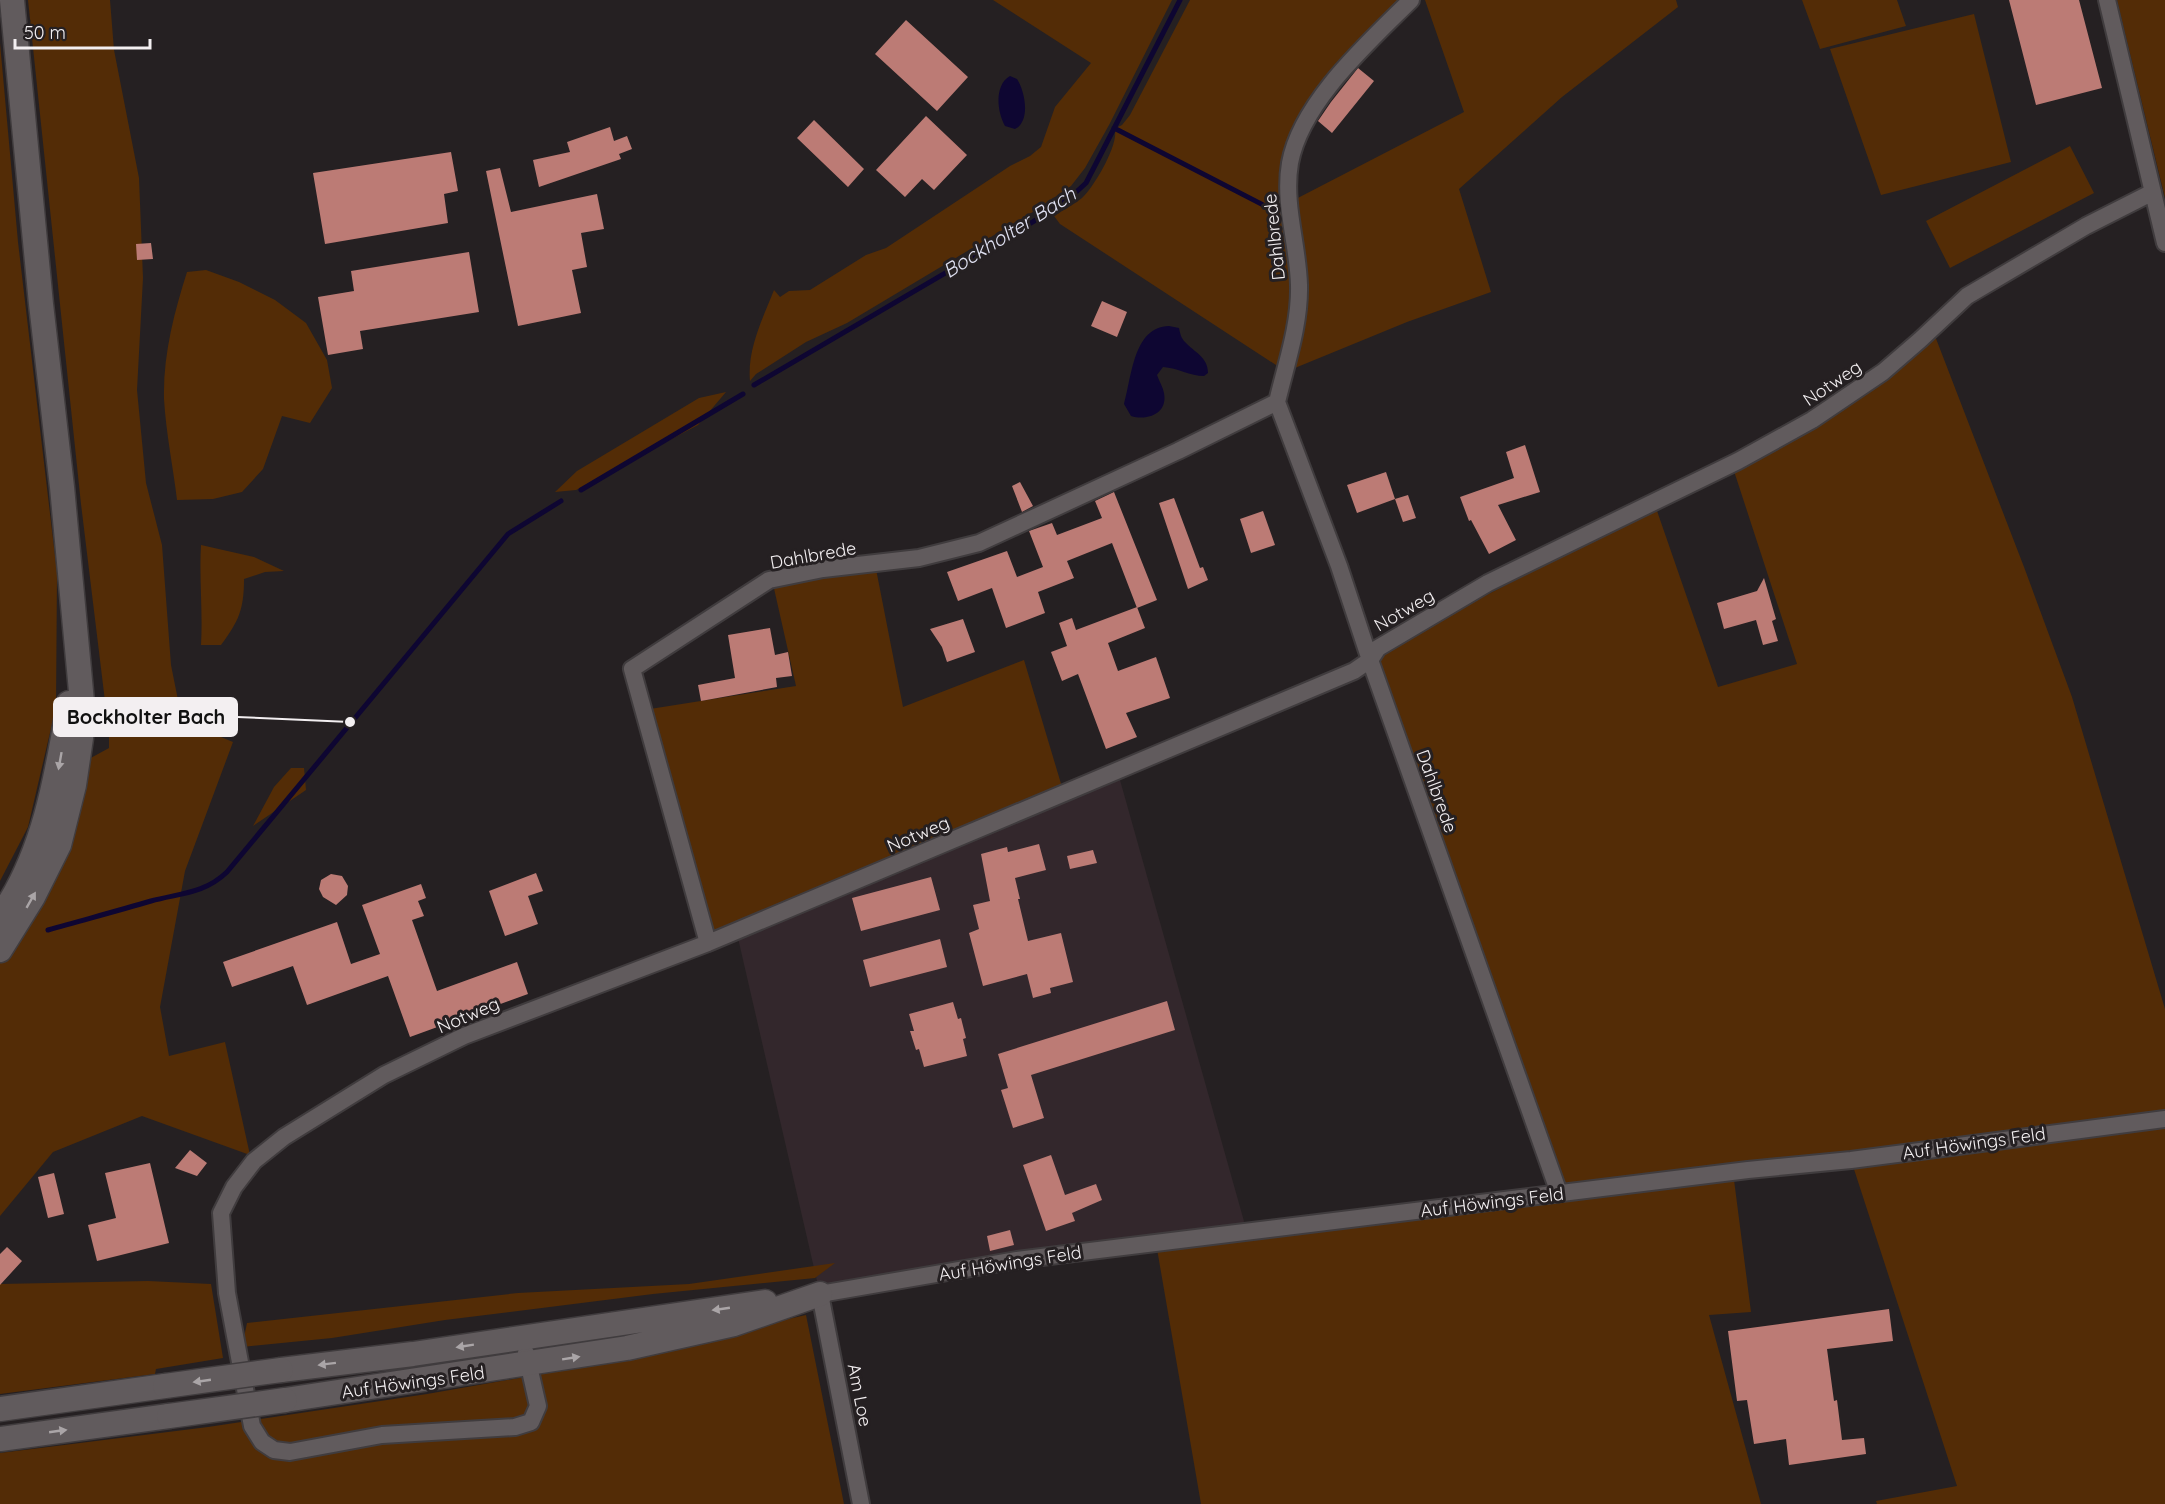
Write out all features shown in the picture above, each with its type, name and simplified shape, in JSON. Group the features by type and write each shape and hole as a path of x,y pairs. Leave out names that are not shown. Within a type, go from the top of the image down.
{"main road":[{"path":"0,950 33,897 58,845 74,785 81,738 82,702 62,487 39,293 12,0"},
{"path":"0,917 33,855 55,787 70,700 74,620"},
{"name":"Auf Höwings Feld","path":"0,1439 528,1365 627,1348 734,1324 820,1294"},
{"name":"Auf Höwings Feld","path":"0,1409 413,1354 820,1294"}],"street":[{"name":"Dahlbrede","path":"1411,0 1358,53 1313,109 1298,139 1290,162 1288,191 1299,285 1293,339 1277,402 1339,566 1370,660 1559,1194"},
{"path":"2107,0 2165,243"},
{"name":"Notweg","path":"523,1337 538,1406 531,1422 515,1426 382,1435 290,1452 274,1450 262,1442 252,1426 227,1293 221,1213 234,1187 254,1161 284,1137 384,1075 464,1036 708,943 1354,671 1370,660 1378,648 1488,584 1738,461 1812,420 1883,372 1966,296 2086,226 2153,192"},
{"name":"Dahlbrede","path":"708,943 632,669 770,580 823,569 919,558 979,543 1178,451 1277,402"},
{"name":"Auf Höwings Feld","path":"820,1294 1017,1260 1748,1170 1851,1160 2165,1119"},
{"name":"Am Loe","path":"820,1294 861,1504"}],"shaded area":[{"path":"28,0 110,0 114,50 139,178 143,278 137,390 146,483 162,545 171,665 179,705 199,728 233,742 185,871 160,1007 169,1056 225,1042 250,1155 142,1116 53,1152 0,1216 0,961 87,760 109,748"},
{"path":"993,0 1172,0 1109,125 1085,168 1071,186 1036,210 847,323 806,342 756,374 750,381 753,346 774,290 780,297 789,291 810,290 866,255 886,248 1041,147 1055,107 1091,63"},
{"path":"1190,0 1403,0 1308,106 1281,165 1291,302 1279,367 1060,224 1054,216 1082,198 1093,185 1113,146 1115,130 1274,212 1282,210 1281,208 1276,210 1116,128 1122,125 1130,115"},
{"path":"1425,0 1676,0 1678,7 1562,97 1459,189 1491,292 1407,322 1290,370 1292,201 1464,112"},
{"path":"1802,0 1897,0 1906,26 1820,49"},
{"path":"2117,0 2165,0 2165,198"},
{"path":"1974,14 2011,162 1881,195 1830,49"},
{"path":"0,43 18,242 57,573 56,707 28,827 0,881"},
{"path":"1010,76 1017,79 1020,84 1025,106 1023,119 1015,129 1005,126 1000,114 998,99 1001,86"},
{"path":"2070,146 2094,193 1950,268 1926,221"},
{"path":"206,270 239,282 275,300 306,323 327,360 332,388 310,423 282,416 263,469 242,492 213,499 177,500 164,399 167,350 187,272"},
{"path":"1169,326 1179,328 1184,340 1206,363 1208,373 1199,376 1163,367 1157,375 1164,393 1163,406 1160,411 1150,416 1131,416 1124,404 1136,355 1148,335 1157,329"},
{"path":"1935,336 2072,697 2165,1009 2165,1504 1877,1504 1876,1501 1957,1486 1851,1160 1733,1172 1751,1312 1709,1315 1761,1504 1201,1504 1156,1243 1559,1193 1374,661 1381,649 1656,508 1718,687 1797,664 1733,468"},
{"path":"726,392 698,425 576,490 555,492 577,471 699,398"},
{"path":"201,545 254,557 284,571 265,572 244,579 243,599 239,614 221,645 201,645"},
{"path":"876,569 903,707 1024,660 1062,787 720,932 710,928 650,709 796,686 773,584"},
{"path":"291,768 304,768 306,790 253,826 274,787"},
{"path":"1120,780 1247,1232 820,1294 738,938 980,834"},
{"path":"835,1263 815,1278 653,1294 445,1320 332,1338 242,1347 247,1323 518,1293 689,1284"},
{"path":"148,1281 211,1284 223,1358 156,1369 155,1374 0,1394 0,1284"},
{"path":"806,1315 844,1504 0,1504 0,1453 208,1427 427,1394 571,1369"}],"building":[{"path":"2009,0 2079,0 2102,88 2036,105"},
{"path":"906,20 968,77 937,111 875,54"},
{"path":"1358,68 1374,81 1332,133 1318,121"},
{"path":"926,116 967,155 934,190 922,179 905,197 876,170"},
{"path":"814,120 864,169 848,187 797,138"},
{"path":"610,127 614,141 627,136 632,149 619,154 621,159 539,187 533,160 570,152 567,142"},
{"path":"451,152 458,191 444,194 448,223 325,244 313,173"},
{"path":"500,168 511,212 597,194 604,229 581,233 587,267 572,270 581,313 518,326 486,171"},
{"path":"151,243 153,259 137,260 136,244"},
{"path":"469,252 479,312 360,331 363,349 328,355 318,297 354,291 351,271"},
{"path":"1102,301 1127,312 1117,337 1091,326"},
{"path":"1525,445 1540,492 1498,505 1516,540 1489,554 1471,520 1469,521 1460,497 1514,478 1506,452"},
{"path":"1386,472 1395,499 1357,513 1347,485"},
{"path":"1020,482 1033,506 1022,512 1012,486"},
{"path":"1114,492 1157,600 1137,608 1112,543 1067,561 1074,578 1038,592 1045,613 1006,628 992,588 958,601 947,572 1007,551 1017,577 1043,567 1029,531 1052,523 1057,535 1102,518 1095,501"},
{"path":"1408,495 1416,518 1403,522 1395,499"},
{"path":"1174,498 1200,568 1203,567 1208,580 1188,589 1159,503"},
{"path":"1263,511 1275,545 1251,553 1240,519"},
{"path":"1764,578 1776,619 1772,621 1778,641 1763,645 1756,620 1724,629 1717,603 1757,591"},
{"path":"1137,607 1145,628 1108,643 1118,671 1156,657 1170,698 1126,713 1137,737 1106,749 1078,674 1062,681 1051,652 1067,646 1059,623 1072,618 1076,630"},
{"path":"963,619 975,652 947,662 942,647 930,629"},
{"path":"770,628 775,655 788,652 792,676 776,678 777,687 701,701 698,685 735,678 728,635"},
{"path":"1039,844 1046,870 1015,878 1028,941 1061,933 1073,982 1050,988 1051,993 1033,998 1027,974 983,986 969,933 979,929 973,905 990,901 981,854 1007,847 1008,852"},
{"path":"1093,850 1097,863 1070,869 1067,856"},
{"path":"536,873 543,891 528,896 538,924 505,936 489,891"},
{"path":"331,874 342,876 348,886 347,895 336,905 323,897 319,889 321,880"},
{"path":"931,877 940,910 861,931 852,898"},
{"path":"421,884 426,898 418,901 424,916 412,920 437,991 517,962 528,994 410,1037 388,976 307,1005 293,966 232,987 223,962 337,922 351,964 380,954 362,905"},
{"path":"940,939 947,967 870,987 863,960"},
{"path":"1167,1001 1175,1030 1031,1075 1044,1118 1013,1128 1001,1090 1008,1088 998,1054"},
{"path":"953,1002 958,1019 961,1018 966,1038 963,1039 967,1056 924,1067 919,1049 916,1050 910,1031 914,1031 909,1014"},
{"path":"190,1150 207,1163 197,1176 175,1168"},
{"path":"1051,1155 1065,1195 1096,1184 1102,1200 1072,1213 1075,1221 1046,1231 1023,1165"},
{"path":"150,1163 169,1243 97,1261 88,1225 116,1218 105,1173"},
{"path":"54,1173 64,1214 48,1218 38,1177"},
{"path":"1010,1230 1014,1245 990,1251 987,1236"},
{"path":"7,1247 22,1261 0,1285 0,1254"},
{"path":"1889,1309 1893,1341 1827,1349 1842,1440 1864,1438 1866,1454 1789,1465 1786,1439 1754,1444 1747,1400 1737,1401 1728,1331"}],"waterway":[{"name":"Bockholter Bach","path":"754,385 1041,217 1073,195 1086,183 1180,0"},
{"path":"1114,128 1275,211 1280,209"},
{"name":"Bockholter Bach","path":"581,490 743,394"},
{"name":"Bockholter Bach","path":"48,930 191,892 210,885 227,872 508,534 561,501"}],"place":[{"name":"Bockholter Bach","path":"350,722"}]}
